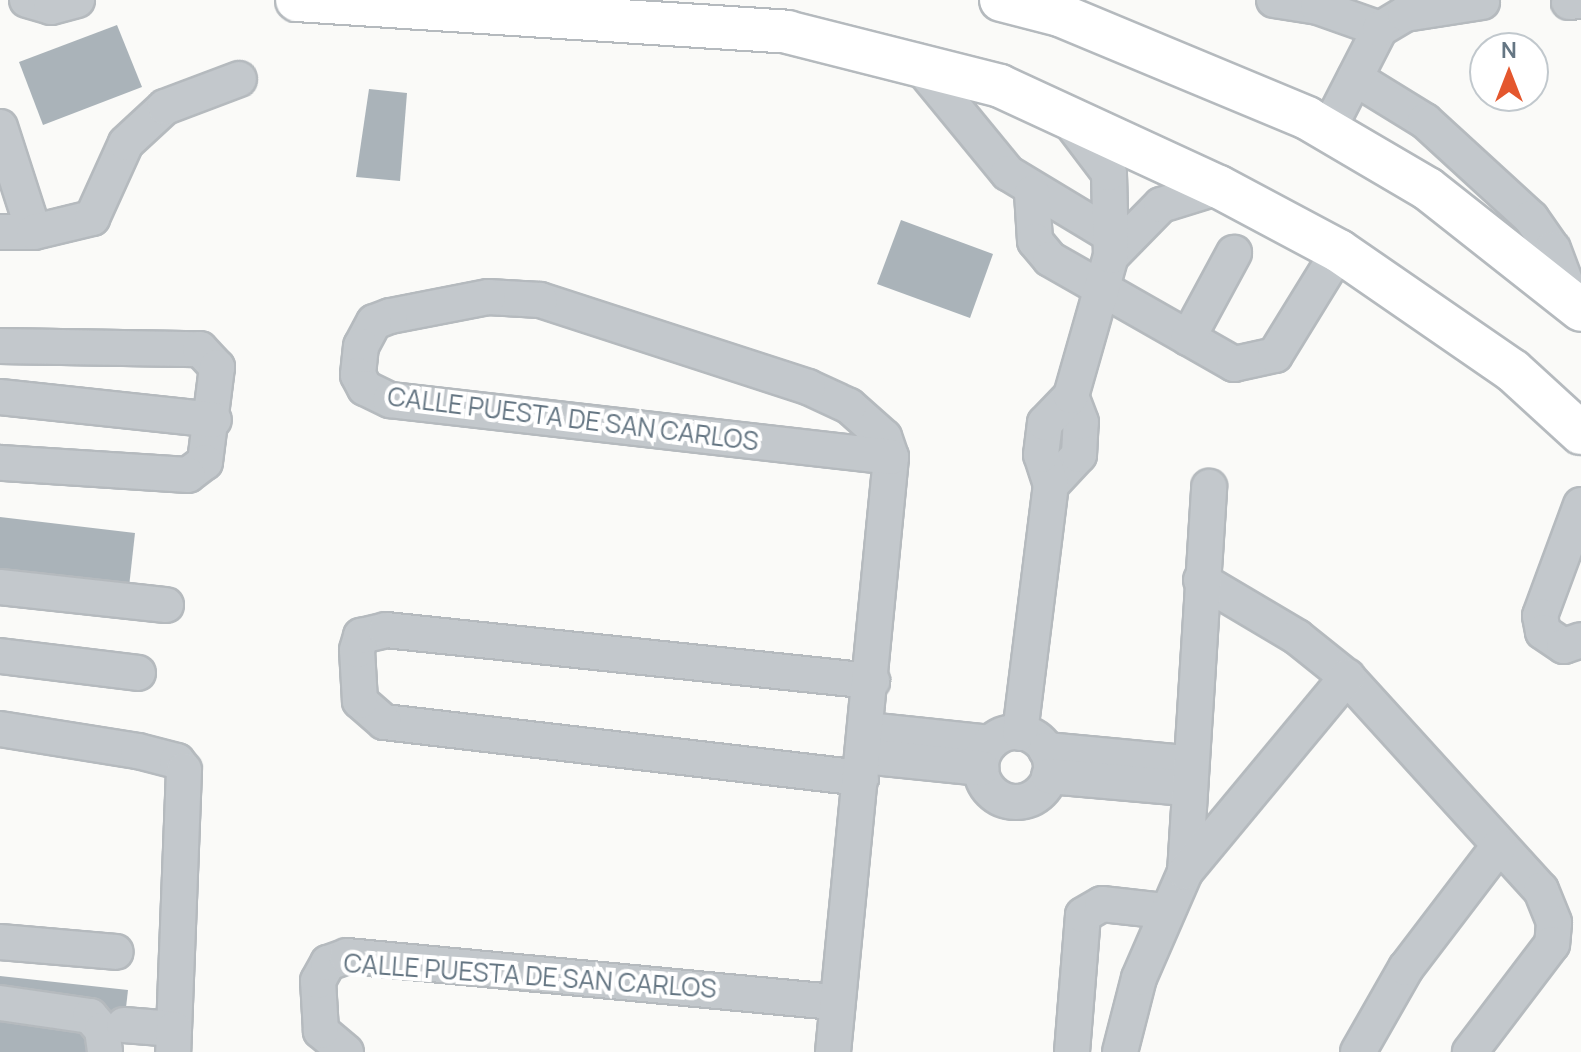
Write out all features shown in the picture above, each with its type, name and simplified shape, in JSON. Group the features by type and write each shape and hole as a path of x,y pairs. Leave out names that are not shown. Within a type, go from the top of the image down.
{"main road":[{"path":"297,0 721,25 836,40 916,61 1059,110 1219,187 1339,251 1513,371 1581,433"},
{"path":"1001,0 1185,64 1328,130 1428,189 1578,308"}],"street":[{"path":"27,0 51,7 77,0"},
{"path":"1274,0 1380,29"},
{"path":"1328,130 1380,29 1405,14 1482,2"},
{"path":"916,61 985,149 1109,259 1188,338 1234,364 1275,355 1339,251"},
{"path":"1355,78 1425,121 1531,218 1553,249 1578,308"},
{"path":"0,232 34,232 92,218 126,143 165,107 239,79"},
{"path":"1017,754 1051,485 1041,455 1045,423 1071,396 1109,259 1109,173 1059,110"},
{"path":"0,127 34,232"},
{"path":"1032,193 1035,241 1074,278 1109,259 1161,205 1219,187"},
{"path":"1188,338 1234,253"},
{"name":"CALLE PUESTA DE SAN CARLOS","path":"488,297 540,300 808,387 873,422 891,457 390,400 365,388 361,346 374,322 390,316 488,297"},
{"path":"0,346 208,352 217,367 214,420 205,462 176,478 0,463"},
{"path":"0,352 39,402"},
{"path":"0,397 214,420"},
{"path":"833,1052 872,681 891,457"},
{"path":"1185,872 1186,775 1209,487"},
{"path":"1581,505 1540,616 1543,632 1556,642 1581,640"},
{"path":"1201,580 1297,637 1347,677 1541,890 1554,923 1552,944 1470,1052"},
{"path":"0,587 166,605"},
{"path":"872,681 386,630 361,636 357,650 360,701 384,722 864,755 1017,754 1186,775"},
{"path":"0,656 138,673"},
{"path":"1120,1052 1164,911 1185,872 1347,677"},
{"path":"0,729 138,751 177,761 184,770 174,1040 114,1038 90,1016 0,1003"},
{"path":"1358,1052 1406,968 1499,846"},
{"path":"1072,1052 1083,915 1102,904 1164,911"},
{"path":"0,942 116,952"},
{"name":"CALLE PUESTA DE SAN CARLOS","path":"346,1052 321,1031 318,981 328,963 347,956 836,1002"}],"building":[{"path":"117,25 142,87 43,125 19,62"},
{"path":"369,89 407,93 400,181 356,177"},
{"path":"901,220 993,254 970,318 877,284"},
{"path":"0,517 135,533 129,587 0,571"},
{"path":"0,976 128,990 121,1052 0,1052"}]}
